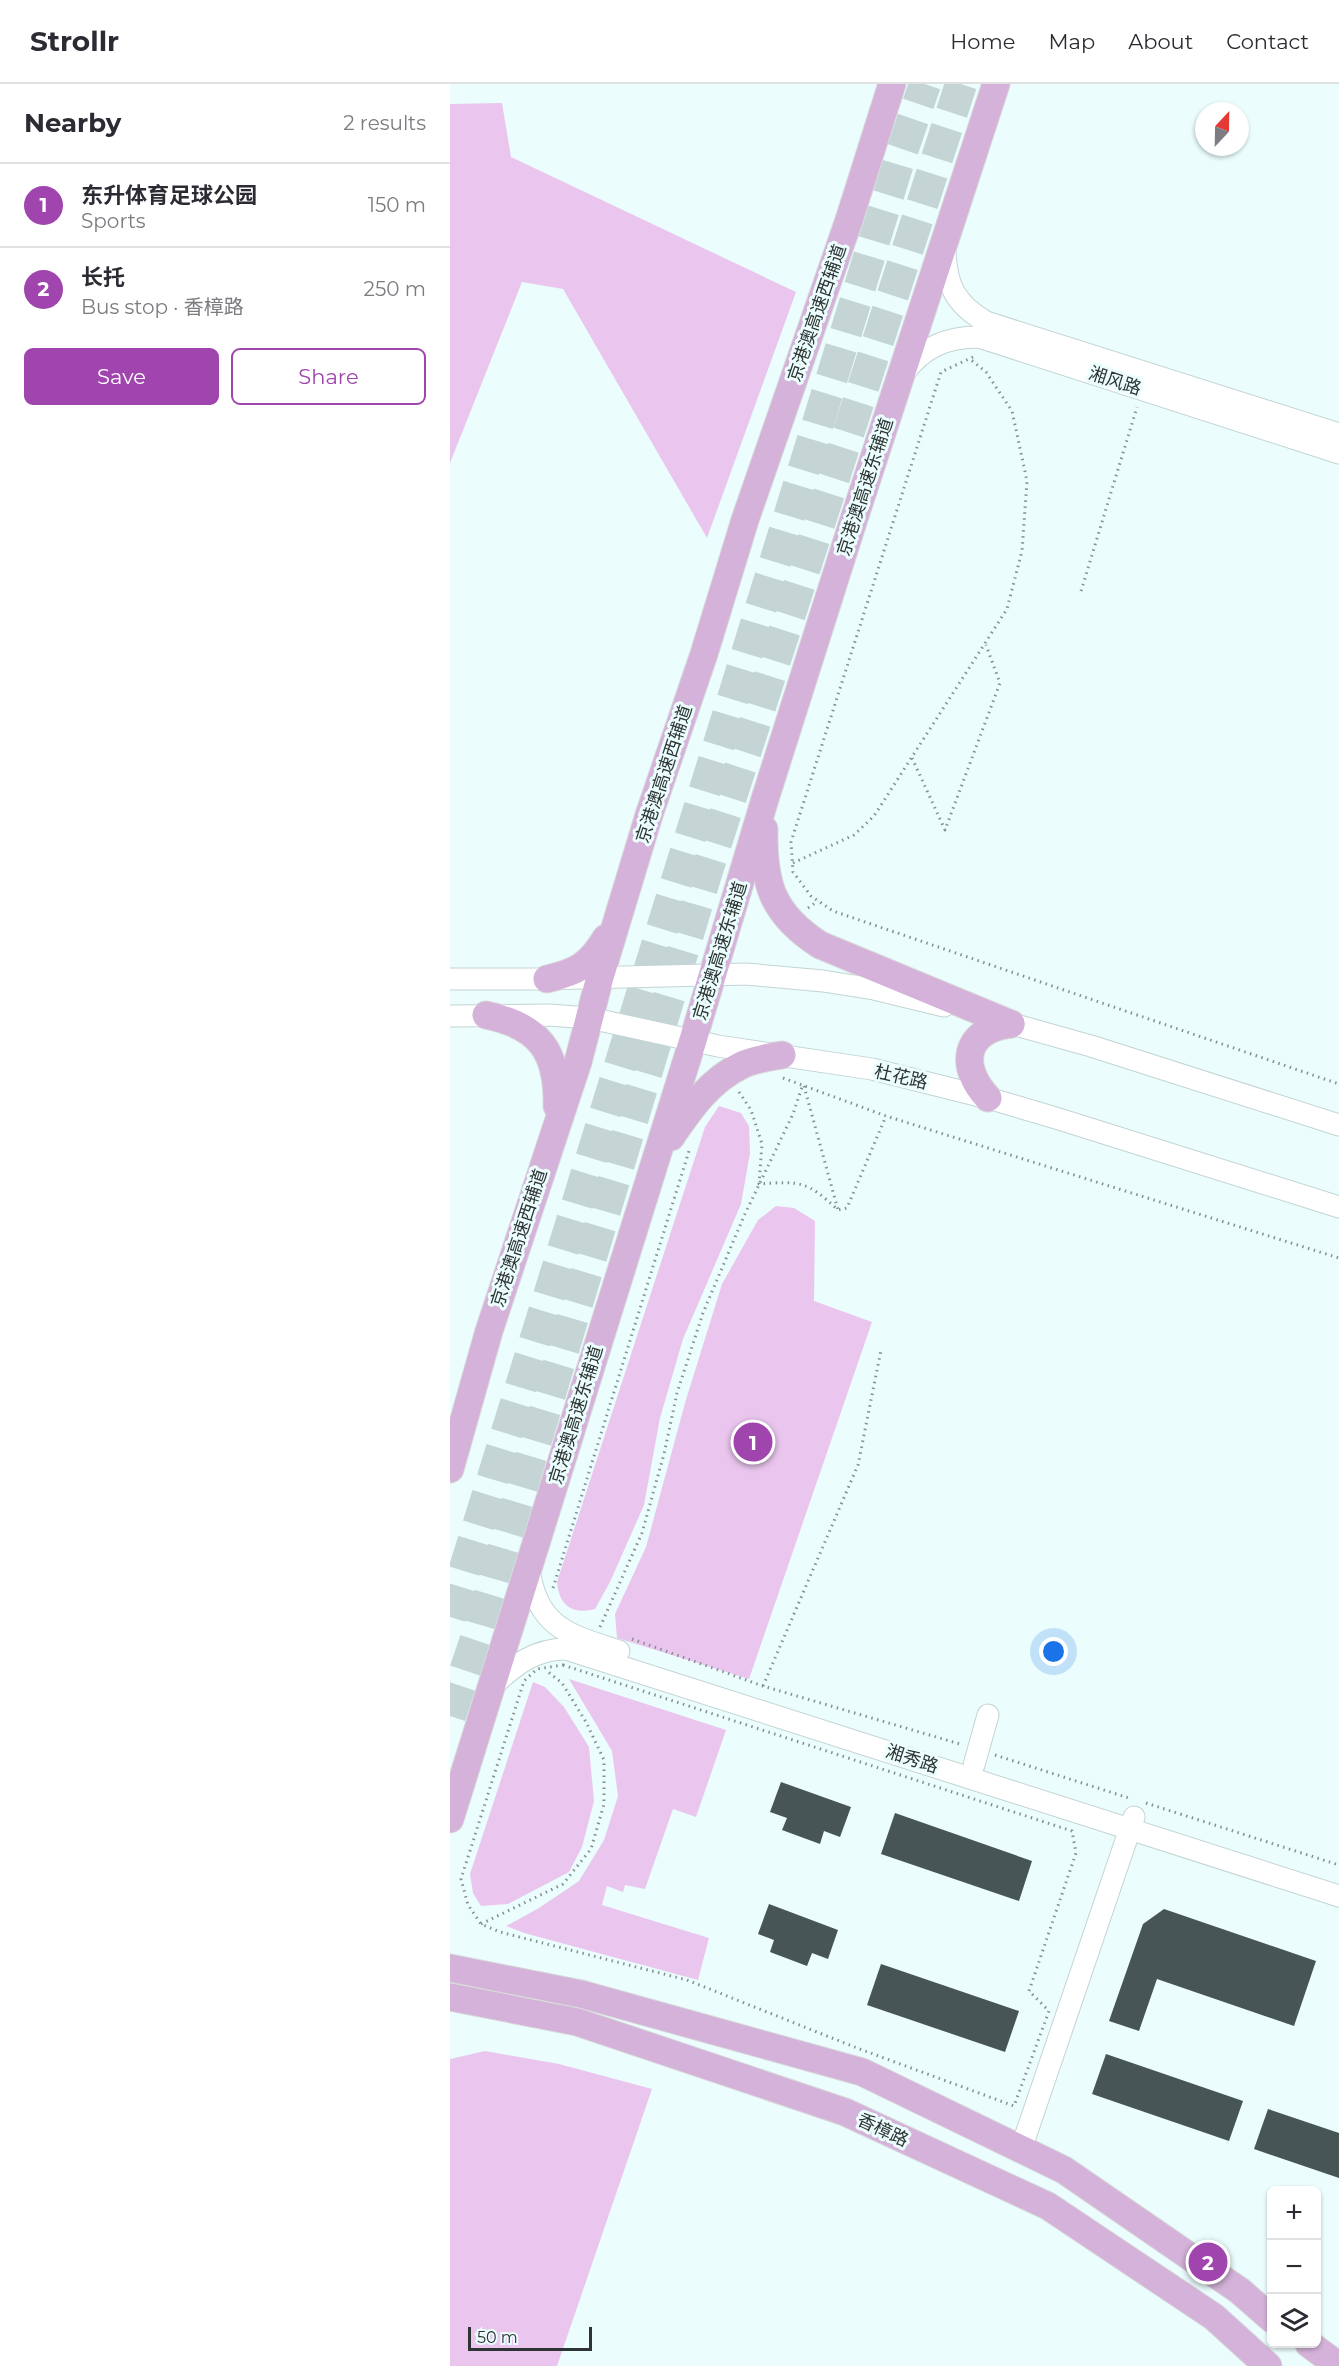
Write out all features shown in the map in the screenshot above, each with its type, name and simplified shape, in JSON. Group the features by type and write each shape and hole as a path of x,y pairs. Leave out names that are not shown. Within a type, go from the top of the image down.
{"main road":[{"name":"京港澳高速西辅道","path":"450,1469 489,1331 556,1128 649,815 704,654 746,520 849,220 892,84"},
{"name":"京港澳高速东辅道","path":"450,1820 654,1167 765,799 996,84"},
{"path":"765,799 765,871 778,904 789,921 800,932 820,945 1011,1024"},
{"path":"547,979 567,975 590,960 605,939 623,902"},
{"path":"486,1015 519,1025 541,1041 554,1064 557,1096 556,1128"},
{"path":"988,1098 976,1085 972,1076 971,1050 975,1040 985,1030 1011,1024"},
{"path":"654,1167 680,1124 708,1089 742,1065 778,1066"},
{"path":"450,1968 581,1994 862,2072 1064,2170 1240,2291 1267,2313"},
{"name":"香樟路","path":"450,1997 578,2022 845,2112 1048,2206 1214,2317 1268,2366"},
{"path":"1306,2348 1326,2366"},
{"path":"1316,2348 1339,2366"}],"street":[{"name":"湘风路","path":"945,246 948,281 956,297 968,311 986,322 1339,434"},
{"name":"湘风路","path":"901,376 921,354 931,348 947,340 979,337 1339,453"},
{"path":"450,979 746,974 833,982 885,992 1011,1024 1175,1072 1339,1125"},
{"name":"杜花路","path":"450,1016 549,1015 590,1018 693,1040 778,1066 872,1069 988,1098 1131,1140 1339,1207"},
{"name":"湘秀路","path":"529,1568 536,1600 548,1618 562,1630 599,1631 761,1691 977,1757 1132,1823 1339,1896"},
{"name":"湘秀路","path":"493,1686 507,1671 533,1655 550,1649 566,1649 1132,1823 1339,1882"},
{"path":"977,1757 988,1714"},
{"path":"1021,2149 1132,1823"}],"path":[{"path":"977,355 941,372 791,842 794,872 811,896 833,911 1339,1084"},
{"path":"793,863 854,835 874,816 986,644 1006,609 1015,584 1022,551 1027,481 1012,411 986,372 969,359"},
{"path":"1081,591 1139,399"},
{"path":"912,758 945,831 1000,683 986,644"},
{"path":"801,913 818,901"},
{"path":"778,1066 785,1078 886,1116 1339,1258"},
{"path":"599,1631 642,1533 664,1454 676,1394 703,1314 759,1184 793,1114 803,1084"},
{"path":"803,1084 838,1210"},
{"path":"745,1085 738,1089 751,1110 762,1144 759,1184"},
{"path":"838,1210 847,1208 886,1116"},
{"path":"553,1592 555,1578 689,1150"},
{"path":"759,1184 796,1181 821,1193 838,1210"},
{"path":"761,1691 858,1465 881,1350"},
{"path":"621,1635 761,1691 1339,1865"},
{"path":"563,1665 1072,1831 1076,1853 1029,1991 1049,2011 1014,2106 857,2048 687,1980 500,1932 482,1924 468,1905 461,1879 524,1681 537,1669 544,1668 563,1665"},
{"path":"482,1924 563,1884 591,1849 604,1804 604,1760 586,1722 562,1683 544,1668"}],"shaded area":[{"path":"502,103 511,157 796,292 707,538 563,289 522,282 450,463 450,104"},
{"path":"719,1106 741,1113 749,1126 750,1153 741,1204 683,1339 660,1418 644,1505 610,1582 595,1609 580,1611 564,1603 557,1582 705,1127"},
{"path":"776,1206 794,1208 815,1221 814,1301 872,1322 749,1679 617,1638 615,1614 646,1547 685,1403 722,1284 758,1220"},
{"path":"569,1679 726,1730 696,1817 673,1809 645,1889 625,1885 623,1892 607,1886 602,1905 709,1938 698,1980 524,1933 506,1926 539,1908 579,1881 604,1840 618,1796 612,1751"},
{"path":"533,1682 545,1687 564,1707 589,1747 594,1801 582,1847 569,1872 508,1904 481,1906 473,1893 470,1874"},
{"path":"485,2051 559,2064 652,2089 557,2366 450,2366 450,2059"}],"building":[{"path":"781,1782 851,1807 840,1837 824,1831 820,1844 782,1830 787,1818 770,1812"},
{"path":"895,1813 1032,1861 1019,1901 881,1854"},
{"path":"769,1904 838,1930 828,1959 812,1953 807,1966 770,1952 774,1940 758,1934"},
{"path":"1164,1909 1316,1961 1294,2026 1157,1979 1139,2031 1109,2021 1143,1924"},
{"path":"881,1964 1019,2011 1005,2052 867,2005"},
{"path":"1106,2054 1243,2101 1229,2141 1092,2094"},
{"path":"1268,2109 1339,2133 1339,2178 1254,2149"}],"tunnel":[{"path":"450,1617 899,160 925,84"},
{"path":"450,1716 479,1630 706,874 961,84"}],"place":[{"name":"东升体育足球公园","path":"753,1442"},
{"name":"长托","path":"1208,2262"}]}
